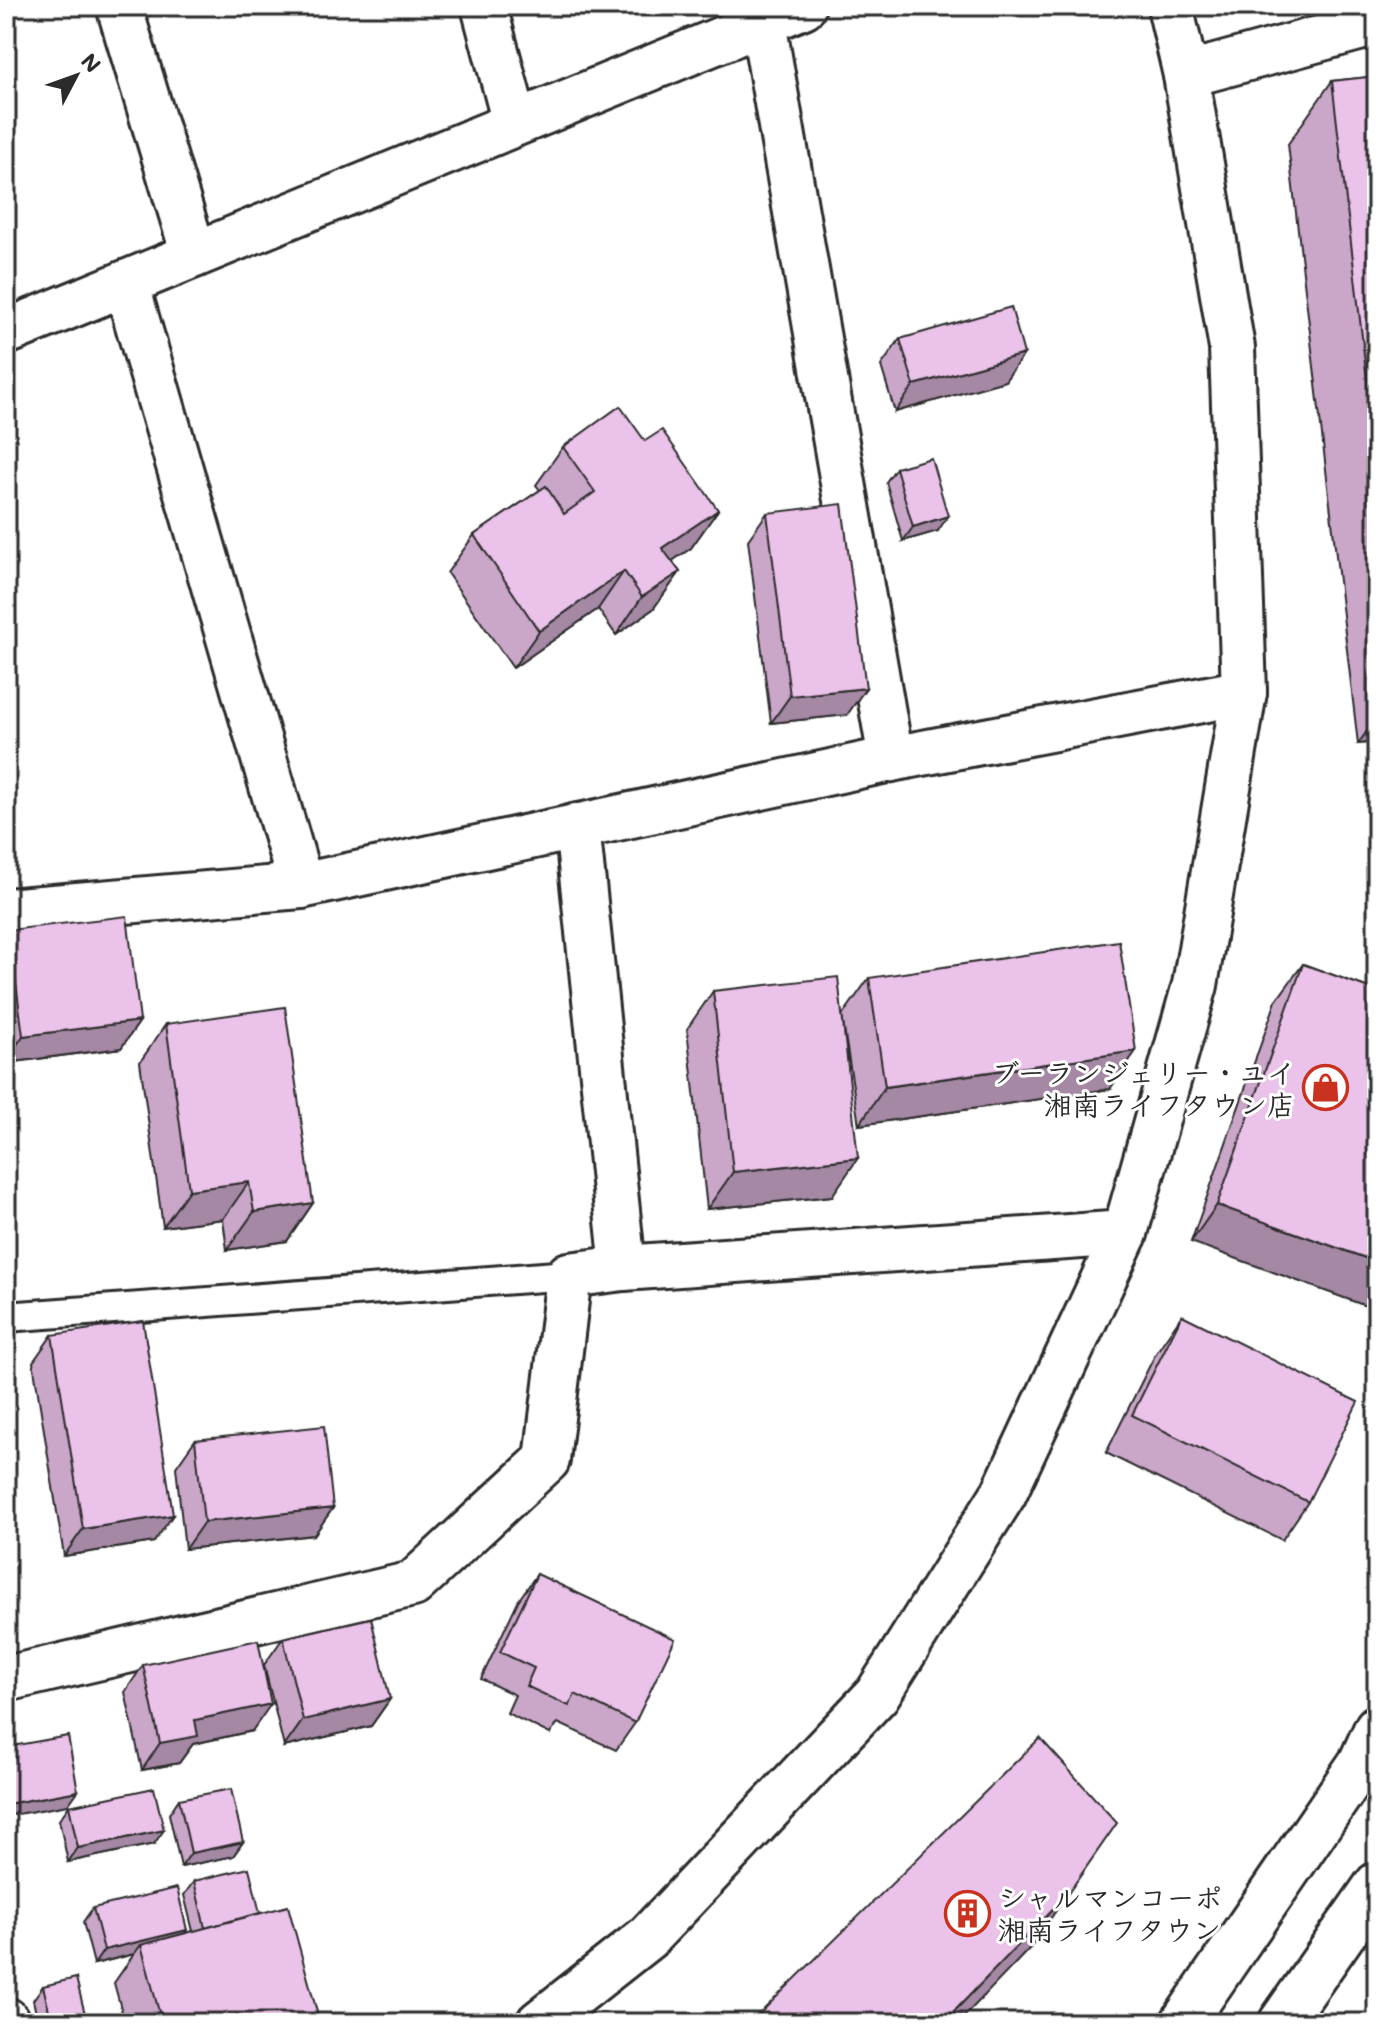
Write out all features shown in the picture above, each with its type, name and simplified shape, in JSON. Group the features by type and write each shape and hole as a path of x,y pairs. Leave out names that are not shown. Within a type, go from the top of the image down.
{"street":[{"path":"119,6 194,255"},
{"path":"484,6 515,123"},
{"path":"539,2023 648,1937 877,1695 1004,1493 1125,1233 1195,985 1244,692 1232,348 1186,75 1170,6"},
{"path":"6,332 783,14 891,759"},
{"path":"1186,75 1377,23"},
{"path":"126,283 301,886"},
{"path":"6,911 301,886 891,759 1244,692"},
{"path":"577,826 623,1268"},
{"path":"6,1679 413,1584 547,1460 569,1275 623,1268 1125,1233"},
{"path":"1183,2023 1361,1763 1377,1728"},
{"path":"1281,2023 1377,1885"}],"lane":[{"path":"6,1317 569,1275"}],"building":[{"path":"1377,76 1377,465 1332,81"},
{"path":"1011,307 1024,354 914,385 900,339"},
{"path":"620,406 645,441 662,430 718,510 662,548 680,572 642,597 624,571 539,631 474,535 546,486 564,514 595,492 563,447"},
{"path":"931,458 948,516 913,527 896,468"},
{"path":"842,504 866,688 790,696 767,513"},
{"path":"127,916 140,1021 23,1036 9,930"},
{"path":"1119,941 1136,1051 885,1087 869,978"},
{"path":"1303,964 1377,991 1377,1262 1217,1205"},
{"path":"838,977 858,1158 733,1172 713,991"},
{"path":"285,1007 313,1203 254,1212 249,1182 189,1190 166,1024"},
{"path":"1182,1315 1358,1402 1308,1502 1132,1415"},
{"path":"143,1321 173,1515 83,1529 52,1335"},
{"path":"324,1426 333,1508 204,1522 195,1440"},
{"path":"537,1574 675,1639 635,1723 575,1694 569,1706 526,1686 534,1668 500,1652"},
{"path":"371,1618 390,1699 303,1720 283,1638"},
{"path":"258,1640 271,1704 195,1720 198,1736 160,1743 143,1665"},
{"path":"68,1736 78,1791 7,1804 6,1747"},
{"name":"シャルマンコーポ 湘南ライフタウン","path":"1040,1738 1117,1823 1069,1892 943,2023 750,2023"},
{"path":"154,1788 164,1830 78,1848 69,1806"},
{"path":"231,1789 243,1842 191,1853 179,1799"},
{"path":"249,1868 260,1913 205,1928 194,1881"},
{"path":"177,1888 187,1930 104,1950 93,1908"},
{"path":"288,1906 320,2023 162,2023 141,1945"},
{"path":"76,1978 86,2018 52,2023 43,1986"}],"place":[{"name":"ブーランジェリー・ユイ 湘南ライフタウン店","path":"1326,1088"},
{"name":"シャルマンコーポ 湘南ライフタウン","path":"967,1913"}]}
